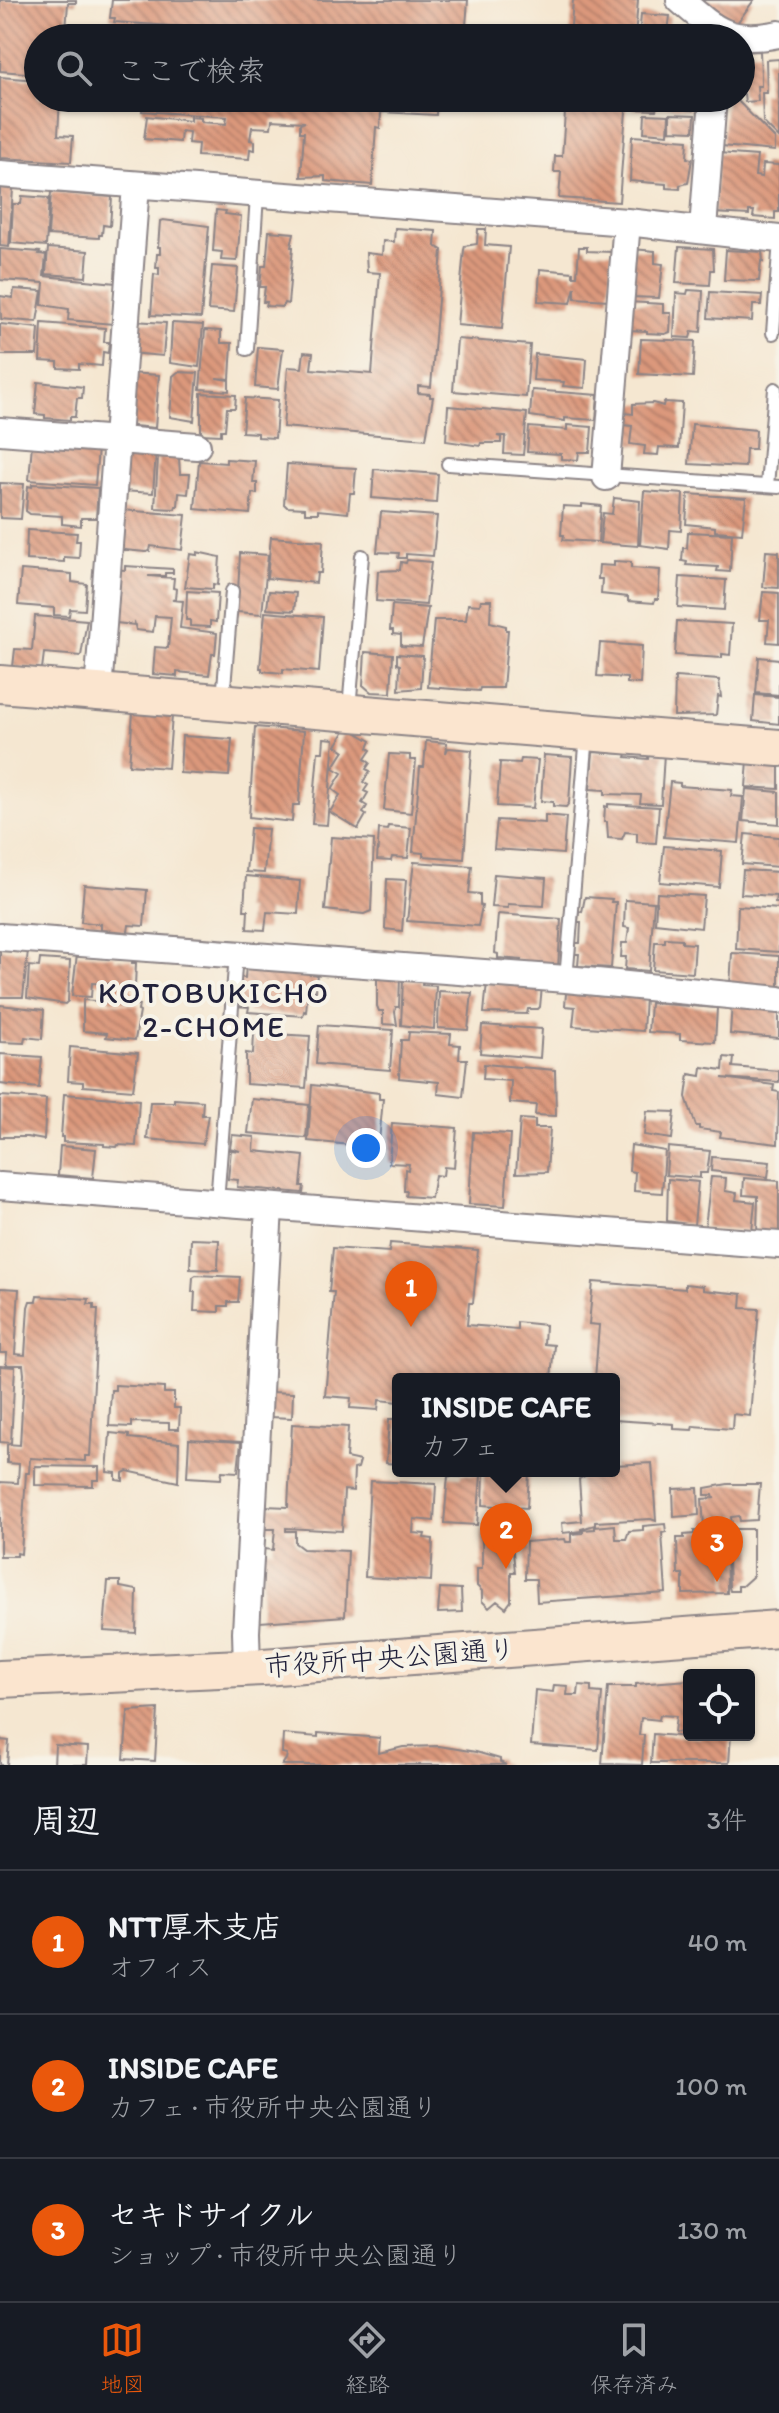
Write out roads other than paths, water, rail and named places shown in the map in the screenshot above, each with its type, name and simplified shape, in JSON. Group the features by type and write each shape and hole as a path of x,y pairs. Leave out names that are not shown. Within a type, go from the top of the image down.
{"street":[{"path":"680,0 705,24"},
{"path":"755,39 779,34"},
{"path":"703,229 712,112"},
{"path":"0,174 627,222 779,239"},
{"path":"98,692 136,185"},
{"path":"606,477 627,222"},
{"path":"0,431 197,446"},
{"path":"0,684 779,748"},
{"path":"0,937 566,979 779,1000"},
{"path":"0,1186 779,1245"},
{"path":"247,1668 246,1632 269,1207"},
{"name":"市役所中央公園通り","path":"0,1679 247,1668 779,1629"}],"lane":[{"path":"247,349 257,195"},
{"path":"773,333 779,253"},
{"path":"448,464 773,487 775,389"},
{"path":"348,713 362,556"},
{"path":"222,703 232,591"},
{"path":"566,979 588,732"},
{"path":"217,1202 236,954"}],"place":[{"name":"NTT厚木支店","path":"411,1327"},
{"name":"INSIDE CAFE","path":"506,1569"},
{"name":"セキドサイクル","path":"717,1582"}],"district":[{"name":"KOTOBUKICHO 2-CHOME","path":"214,1009"}]}
